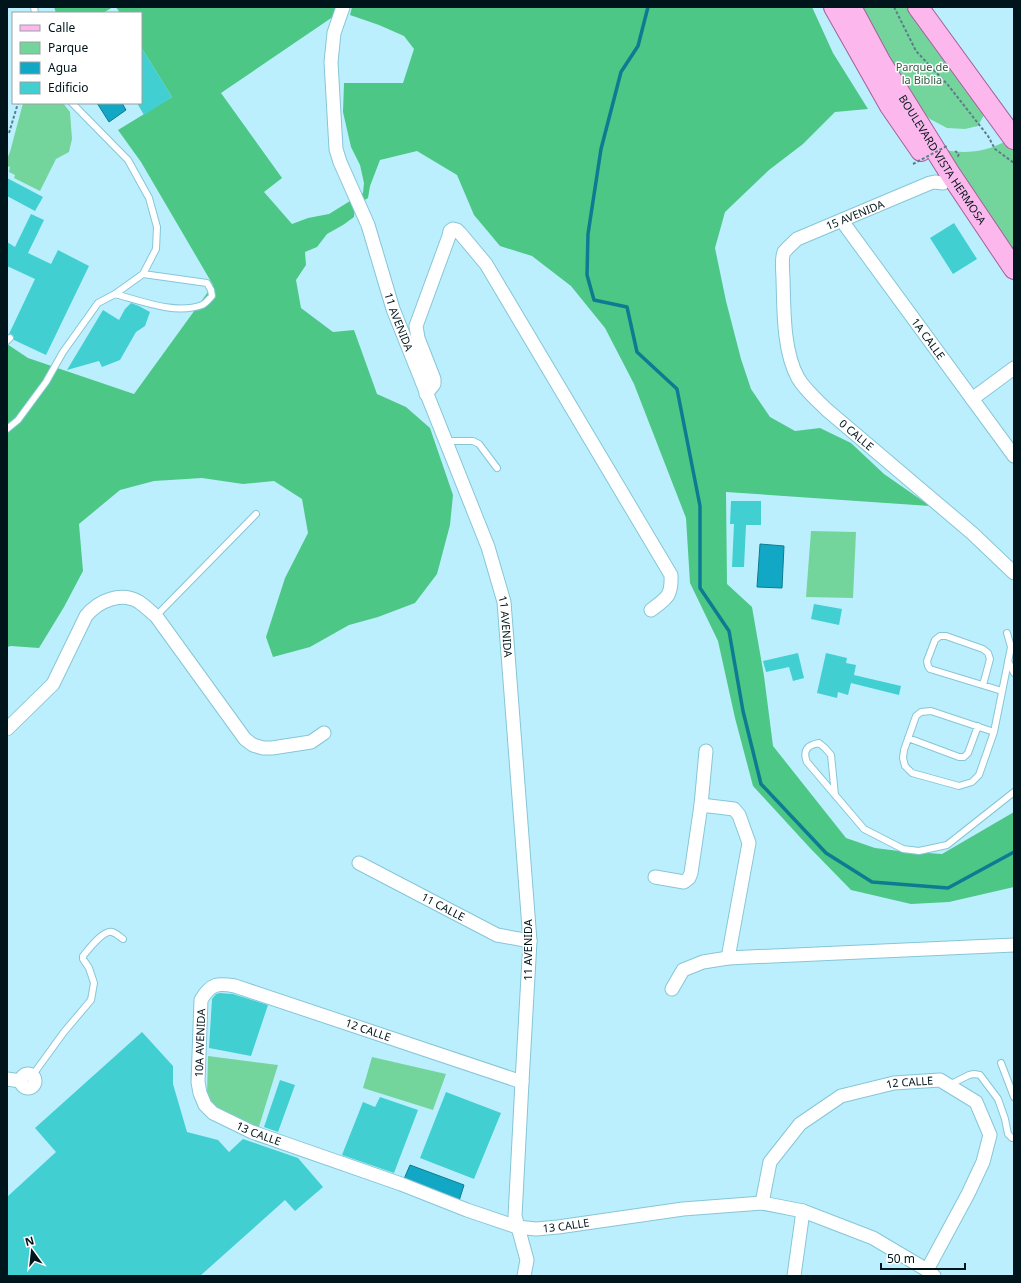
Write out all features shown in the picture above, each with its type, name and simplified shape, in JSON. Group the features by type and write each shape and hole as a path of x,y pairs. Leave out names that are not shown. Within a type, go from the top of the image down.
{"main road":[{"path":"834,7 890,106 936,179 966,215 991,235"},
{"name":"BOULEVARD VISTA HERMOSA","path":"851,7 880,62 948,172 1014,269"},
{"path":"918,7 1011,133"}],"street":[{"name":"11 AVENIDA","path":"343,7 334,33 331,62 336,149 340,162 368,225 393,309 488,547 504,602 530,941 516,1216 527,1260 524,1276"},
{"name":"15 AVENIDA","path":"784,252 797,239 842,221 936,179"},
{"name":"1A CALLE","path":"842,221 1014,456"},
{"path":"426,394 434,384 434,379 418,338 416,326 448,236 450,231 453,229 460,233 486,264 671,575 672,586 667,598 651,610"},
{"name":"0 CALLE","path":"784,252 784,317 787,341 798,378 827,410 972,533 1014,573"},
{"path":"972,399 1014,368"},
{"path":"7,729 53,684 86,616 96,606 109,600 124,598 139,602 156,616 240,733 253,745 263,748 272,748 311,742 324,733"},
{"path":"655,877 684,882 689,878 701,804 706,751"},
{"path":"701,804 734,810 739,815 749,843 728,958"},
{"name":"11 CALLE","path":"359,863 497,935 530,941"},
{"path":"672,989 683,970 703,962 728,958 1014,945"},
{"name":"12 CALLE","path":"214,986 223,984 235,986 522,1082"},
{"name":"10A AVENIDA","path":"205,1105 200,1093 198,1082 201,1000 206,991 214,986"},
{"path":"7,1079 27,1078"},
{"name":"12 CALLE","path":"762,1203 770,1162 800,1124 841,1096 894,1083 940,1080 976,1102 990,1135 983,1162 930,1273"},
{"name":"13 CALLE","path":"205,1105 213,1114 252,1132 518,1227 536,1229 558,1227 683,1209 762,1203 803,1211 873,1238 930,1273"},
{"path":"794,1276 803,1211"}],"lane":[{"path":"7,429 18,420 46,382 63,352 98,303 115,294 143,274 156,249 157,227 149,198 128,160 73,104"},
{"path":"115,294 158,306 184,309 204,304 212,296 211,290 207,283 143,274"},
{"path":"446,441 473,441 479,444 497,468"},
{"path":"156,616 256,514"},
{"path":"994,732 931,711 921,712 916,716 908,738 903,758 905,766 912,772 959,786 972,782 979,775 994,732 1011,647 1007,633"},
{"path":"983,685 990,659 988,653 983,649 946,636 940,636 935,640 927,662 930,669 1002,692"},
{"path":"1008,660 1014,673"},
{"path":"908,738 959,757 964,757 968,753 978,726"},
{"path":"835,795 831,755 819,743 812,745 806,750 804,756 807,762 835,795 864,829 903,849 919,851 947,845 1014,792"},
{"path":"27,1078 91,1000 94,983 83,956 104,934 114,932 123,939"},
{"path":"1001,1063 1014,1097"},
{"path":"948,1085 969,1075 980,1075 998,1099 1005,1119 1008,1134 1014,1138"}],"path":[{"path":"894,7 916,51 948,84 988,136 995,148 1014,163"},
{"path":"9,133 18,104"},
{"path":"913,164 947,146"}],"green space":[{"path":"54,7 113,7 105,12 56,12"},
{"path":"116,7 341,7 340,12 221,93 282,178 264,192 292,224 308,218 329,214 363,193 364,183 360,165 351,147 343,112 344,83 403,83 414,49 404,36 350,15 352,7 812,7 833,53 868,109 835,112 803,144 769,170 725,212 715,248 726,301 741,359 751,389 770,417 795,431 820,428 851,443 884,474 930,506 726,492 727,584 752,607 764,676 773,746 846,838 875,848 942,854 1014,812 1014,887 949,902 911,904 851,890 753,786 735,718 718,641 690,583 686,518 634,384 605,328 571,286 532,256 500,246 474,215 457,175 417,151 380,160 370,186 368,198 355,206 354,217 327,234 317,247 305,252 306,265 296,280 301,308 333,332 354,330 377,394 406,407 430,428 453,495 450,525 437,574 415,603 378,617 349,625 310,647 273,657 266,637 285,578 308,533 302,499 274,481 243,484 202,478 154,481 120,490 79,524 83,571 64,607 39,648 7,647 7,344 28,358 134,394 213,285 141,162 118,130 172,97 142,49 142,12 119,12"},
{"name":"Parque de la Biblia","path":"857,7 909,7 985,113 978,126 965,129 947,128 930,119 900,90"},
{"path":"23,104 64,104 70,112 72,139 69,152 56,159 40,191 14,178 15,175 9,172 10,167 7,166 7,159"},
{"path":"1006,141 1014,151 1014,254 941,149 966,152 990,148"},
{"path":"811,531 856,532 853,598 806,597"},
{"path":"208,1056 278,1065 257,1133 215,1112 207,1094"},
{"path":"372,1057 446,1074 433,1110 363,1088"}],"water":[{"path":"98,104 123,104 126,110 109,122"},
{"path":"760,544 784,546 782,588 757,587"},
{"path":"410,1165 464,1185 459,1201 404,1179"}],"building":[{"path":"142,49 172,97 144,115 138,104 142,104"},
{"path":"7,178 43,197 35,211 7,196"},
{"path":"31,214 44,220 28,253 51,264 58,250 89,266 46,355 14,340 13,335 9,334 35,279 7,266 7,242 15,247"},
{"path":"954,223 977,259 953,274 930,238"},
{"path":"131,303 150,312 145,326 136,332 120,360 102,367 99,361 67,370 103,310 119,320 125,309"},
{"path":"731,501 761,501 761,525 746,525 744,567 732,567 734,524 730,524"},
{"path":"814,604 842,609 839,625 811,619"},
{"path":"798,653 804,678 793,681 789,667 766,672 763,661"},
{"path":"826,653 847,658 846,663 856,665 854,675 901,686 899,695 851,683 848,695 838,692 837,698 817,693"},
{"path":"216,994 233,994 268,1005 251,1056 209,1048 212,999"},
{"path":"142,1032 173,1066 173,1084 187,1132 218,1140 229,1152 243,1139 298,1158 323,1187 295,1211 285,1200 200,1276 7,1276 7,1197 56,1152 35,1128"},
{"path":"280,1080 295,1085 278,1132 264,1127"},
{"path":"446,1092 501,1113 474,1179 420,1158"},
{"path":"380,1097 418,1110 394,1173 342,1155 363,1102 375,1107"}],"waterway":[{"path":"648,7 638,46 621,72 601,149 588,234 587,275 594,300 627,307 637,352 677,389 700,506 700,588 729,631 743,711 761,784 826,853 872,882 948,888 1014,852"}]}
